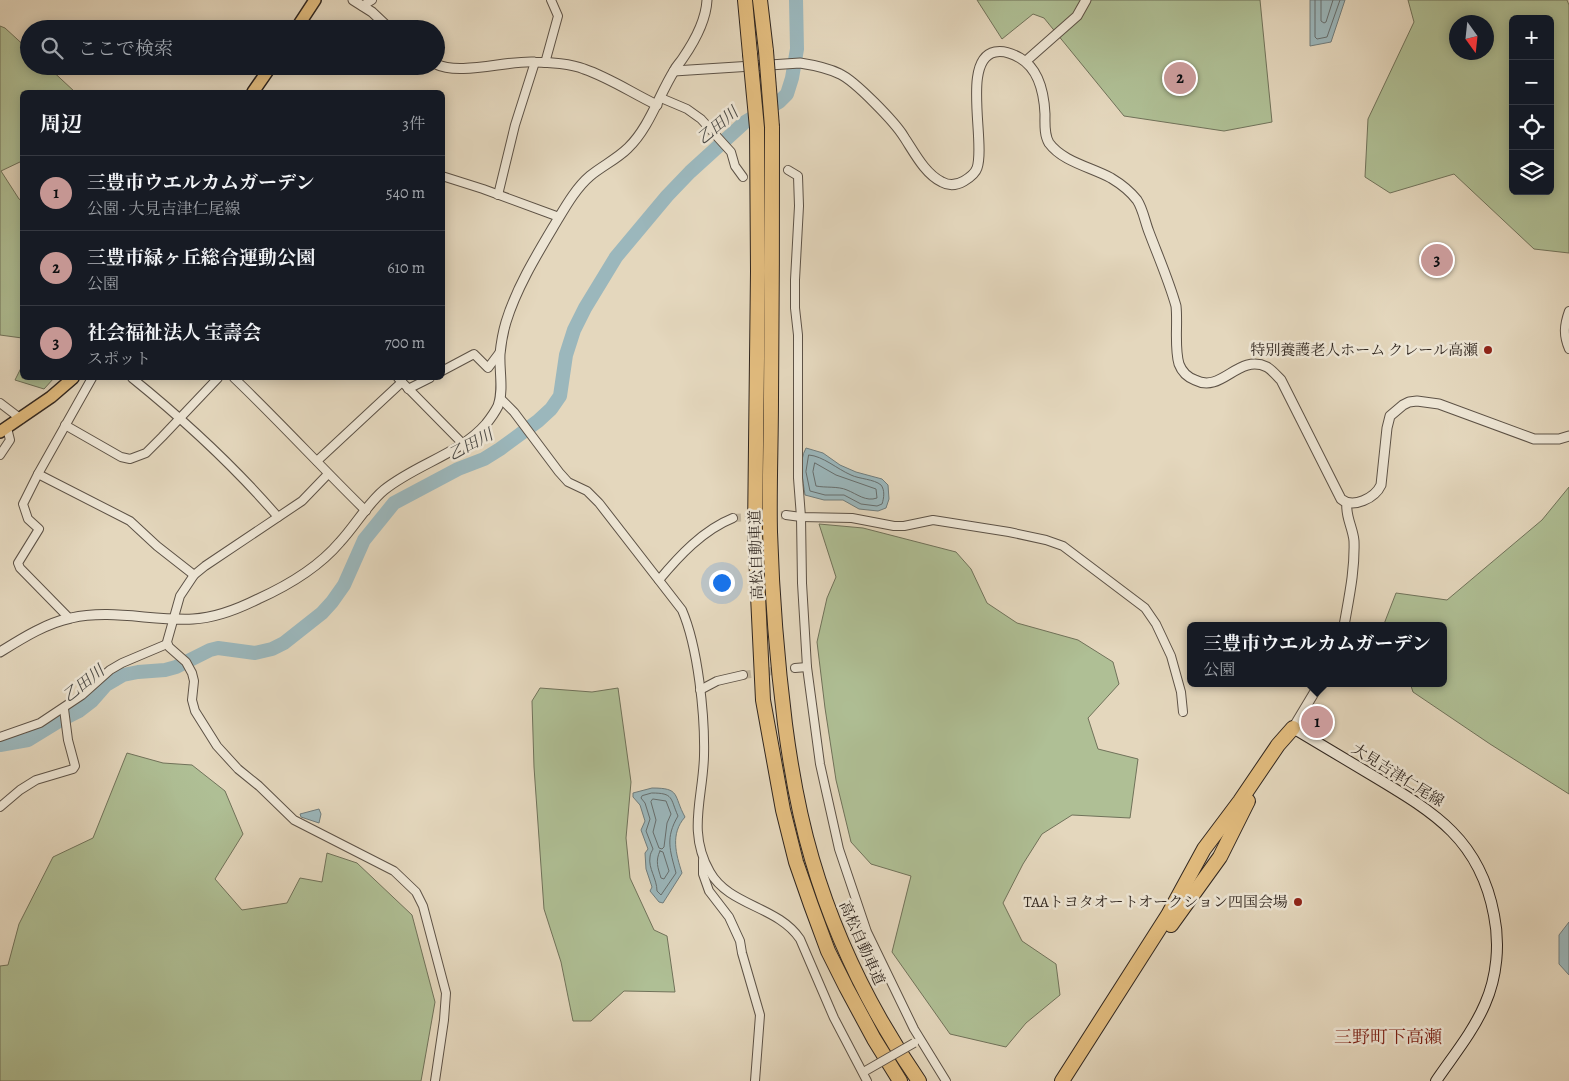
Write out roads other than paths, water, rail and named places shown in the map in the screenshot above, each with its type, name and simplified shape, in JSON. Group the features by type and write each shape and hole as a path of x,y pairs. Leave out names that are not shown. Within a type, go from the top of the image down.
{"highway":[{"name":"高松自動車道","path":"745,0 757,128 758,272 755,533 762,700 783,810 796,862 828,951 874,1039 900,1081"},
{"name":"高松自動車道","path":"760,0 772,127 773,269 770,531 774,631 790,759 798,808 812,859 839,936 886,1031 919,1081"},
{"path":"1062,1081 1168,915 1204,849 1240,802 1278,745 1293,728"},
{"path":"1072,1081 1174,920 1220,857 1248,802 1293,728"}],"main road":[{"path":"302,20 315,0"},
{"path":"254,90 265,75"},
{"path":"3,430 21,419 72,380"},
{"name":"大見吉津仁尾線","path":"1293,728 1420,804 1445,824 1463,843 1480,870 1492,900 1497,930 1495,972 1485,1003 1472,1029 1436,1081"}],"street":[{"path":"353,0 379,20"},
{"path":"362,6 372,0"},
{"path":"545,63 558,16 551,0"},
{"path":"0,652 21,639 69,618 111,615 174,619 208,617 238,608 297,580 338,544 384,490 412,470 463,444 486,424 497,409 500,398 500,352 506,323 520,288 559,217 576,191 588,178 627,150 636,140 698,30 705,12 707,0"},
{"path":"1026,61 1077,16 1086,0"},
{"path":"674,71 800,63 810,64 840,74 854,83 902,133 925,169 944,183 954,185 962,183 970,177 976,169 979,157 977,89 978,74 982,63 988,55 1005,51 1026,61 1031,65 1043,94 1045,130 1048,142 1065,156 1111,178 1124,187 1138,202 1174,299 1178,321 1177,351 1183,372 1189,378 1209,383 1225,377 1236,368 1256,365 1267,367 1281,380 1341,499 1347,503 1366,500 1379,490 1390,416 1409,402 1422,401 1438,404 1534,439 1559,439 1569,436"},
{"path":"445,67 468,68 515,62 535,62 582,68 659,101 687,109 701,119 732,152 735,166 743,177"},
{"path":"498,195 515,125 535,62"},
{"path":"788,170 798,176 800,206 795,280 795,308 798,335 798,478 802,517 802,583 806,666 820,764 839,849 868,932 917,1042 946,1081"},
{"path":"445,177 559,217"},
{"path":"1569,311 1564,329 1569,349"},
{"path":"445,368 474,354 488,368 500,352"},
{"path":"69,618 18,564 39,531 28,519 23,504 91,380"},
{"path":"134,380 179,418 248,482 278,517"},
{"path":"66,426 121,457 130,459 146,453 216,380"},
{"path":"236,380 281,423 328,474 366,511"},
{"path":"317,461 400,380 463,444"},
{"path":"408,389 426,380"},
{"path":"500,398 514,412 568,482 587,491 599,503 682,610 688,622 700,690 704,757 697,830 703,874 709,891 729,917 740,941 760,1015 755,1081"},
{"path":"0,403 21,419"},
{"path":"0,455 10,440 3,430"},
{"path":"38,474 130,521 157,546 194,575"},
{"path":"328,474 302,501 213,560 194,575 180,596 167,644 186,662 192,673 194,682 192,700 195,711 218,746 238,769 259,786 294,820 394,871 416,892 423,906 446,993 435,1081"},
{"path":"1345,622 1353,573 1354,539 1347,511 1347,503"},
{"path":"786,515 852,518 894,526 904,526 933,520 1009,532 1046,540 1062,546 1145,608 1156,624 1171,656 1181,692 1184,712"},
{"path":"659,580 676,560 713,528 733,518"},
{"path":"0,737 32,727 64,709 110,670 167,644"},
{"path":"795,668 806,666"},
{"path":"700,690 716,681 743,676"},
{"path":"1293,728 1318,687"},
{"path":"0,806 36,780 74,768 64,709"},
{"path":"702,856 715,880 732,894 770,913 792,928 800,939 834,1018 865,1072 867,1081"},
{"path":"865,1072 917,1042"}],"water":[{"path":"1310,0 1345,0 1331,42 1310,46"},
{"path":"806,448 823,453 840,465 856,472 882,479 888,485 889,499 886,508 878,511 859,509 843,500 824,500 805,495 802,459"},
{"path":"652,788 672,791 685,817 677,830 676,837 676,851 682,873 663,903 659,902 650,891 652,887 646,869 645,853 648,849 641,830 645,821 640,805 633,797 633,793"},
{"path":"319,809 321,814 319,823 301,817 300,814"},
{"path":"1569,922 1569,975 1559,964 1559,935"}],"waterway":[{"name":"乙田川","path":"0,745 28,740 79,711 92,701 106,685 123,675 176,667 218,648 255,653 272,649 284,643 322,613 332,602 344,585 364,540 394,503 458,469 484,459 538,421 551,409 560,396 566,355 574,330 616,257 667,196 690,172 745,122 779,102 787,94 797,49 796,0"}],"tunnel":[{"path":"733,518 786,515"},
{"path":"743,675 795,668"}],"place":[{"name":"三豊市緑ヶ丘総合運動公園","path":"1180,78"},
{"name":"社会福祉法人 宝壽会","path":"1437,260"},
{"name":"特別養護老人ホーム クレール高瀬","path":"1488,350"},
{"name":"三豊市ウエルカムガーデン","path":"1317,722"},
{"name":"TAAトヨタオートオークション四国会場","path":"1298,902"}],"district":[{"name":"三野町下高瀬","path":"1388,1037"}]}
